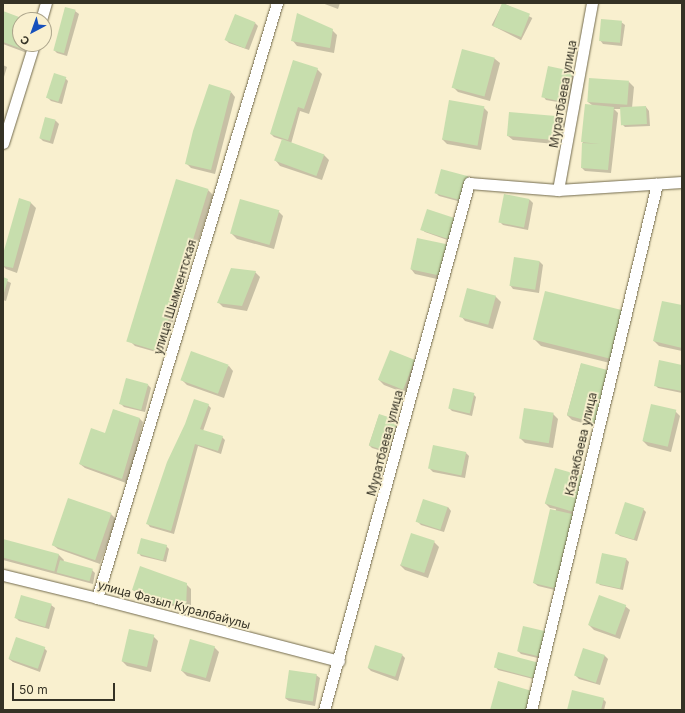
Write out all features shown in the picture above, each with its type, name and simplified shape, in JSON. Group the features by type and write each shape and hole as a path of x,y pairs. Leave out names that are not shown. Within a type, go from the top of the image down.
{"street":[{"name":"улица Шымкентская","path":"97,598 277,3"},
{"name":"Муратбаева улица","path":"324,710 339,661 469,183 558,190 592,3"},
{"path":"3,143 31,52"},
{"path":"558,190 682,182"},
{"name":"Казакбаева улица","path":"531,710 657,184"},
{"name":"улица Фазыл Куралбайулы","path":"3,575 339,661"}],"building":[{"path":"502,3 530,14 521,37 493,26"},
{"path":"65,7 76,10 64,53 53,50"},
{"path":"3,11 12,14 12,45 3,42"},
{"path":"297,13 333,29 330,48 291,41"},
{"path":"235,14 255,22 245,48 225,40"},
{"path":"601,19 622,21 620,43 599,41"},
{"path":"462,49 495,58 484,96 452,88"},
{"path":"293,60 318,68 304,109 298,107 288,140 270,134"},
{"path":"548,66 572,71 566,102 541,97"},
{"path":"54,73 66,77 58,102 46,98"},
{"path":"589,78 629,81 627,105 587,102"},
{"path":"209,84 231,91 211,170 185,164 193,131"},
{"path":"449,100 484,106 478,146 442,139"},
{"path":"585,104 614,107 608,170 581,168 582,143 600,144 581,142"},
{"path":"646,106 647,124 621,125 620,107"},
{"path":"509,112 562,117 560,141 507,136"},
{"path":"45,117 56,120 50,141 39,138"},
{"path":"282,139 324,154 316,176 274,161"},
{"path":"441,169 468,176 462,200 435,193"},
{"path":"176,179 209,189 159,352 126,342"},
{"path":"504,194 530,199 524,227 498,222"},
{"path":"19,198 31,202 13,268 3,266 3,254"},
{"path":"240,199 279,210 269,245 230,234"},
{"path":"427,209 457,219 451,240 420,230"},
{"path":"417,238 449,245 443,276 410,269"},
{"path":"514,257 540,261 535,290 509,286"},
{"path":"231,268 256,271 242,306 217,303"},
{"path":"3,277 8,279 3,296"},
{"path":"467,288 496,296 488,325 459,317"},
{"path":"545,291 624,311 611,359 533,340"},
{"path":"662,301 682,305 682,348 653,341"},
{"path":"390,350 415,360 403,390 378,380"},
{"path":"191,351 229,365 218,394 180,380"},
{"path":"659,360 682,365 682,391 654,386"},
{"path":"581,363 610,371 596,423 567,415"},
{"path":"126,378 148,384 141,410 119,404"},
{"path":"453,388 474,393 470,413 448,408"},
{"path":"194,399 209,404 200,429 223,436 218,451 195,444 171,531 146,524 167,462 185,424"},
{"path":"651,404 676,410 668,447 642,441"},
{"path":"524,408 554,413 549,443 519,439"},
{"path":"113,409 140,418 122,479 79,464 91,428 105,433"},
{"path":"379,414 398,420 388,452 369,445"},
{"path":"433,445 466,452 461,476 428,468"},
{"path":"555,468 586,477 576,512 545,504"},
{"path":"68,498 111,513 95,560 52,545"},
{"path":"423,499 448,507 440,530 416,522"},
{"path":"625,502 644,508 634,540 615,533"},
{"path":"550,509 575,515 558,589 533,583"},
{"path":"411,533 435,541 424,573 400,565"},
{"path":"141,538 167,545 163,560 137,553"},
{"path":"3,539 59,554 54,571 3,558"},
{"path":"602,553 626,558 620,589 596,583"},
{"path":"60,560 93,569 89,581 57,573"},
{"path":"140,566 187,583 186,608 132,590"},
{"path":"21,595 52,604 45,627 14,618"},
{"path":"599,595 626,605 615,635 588,625"},
{"path":"523,626 545,631 540,657 517,651"},
{"path":"129,629 154,635 147,667 122,661"},
{"path":"16,637 45,647 38,669 9,659"},
{"path":"190,639 215,646 206,678 181,671"},
{"path":"375,645 403,654 395,677 368,668"},
{"path":"583,648 605,655 596,683 574,676"},
{"path":"498,652 538,663 533,678 494,667"},
{"path":"289,670 317,674 313,702 285,698"},
{"path":"498,681 532,691 527,710 490,710"},
{"path":"572,690 604,698 601,710 567,710"}]}
